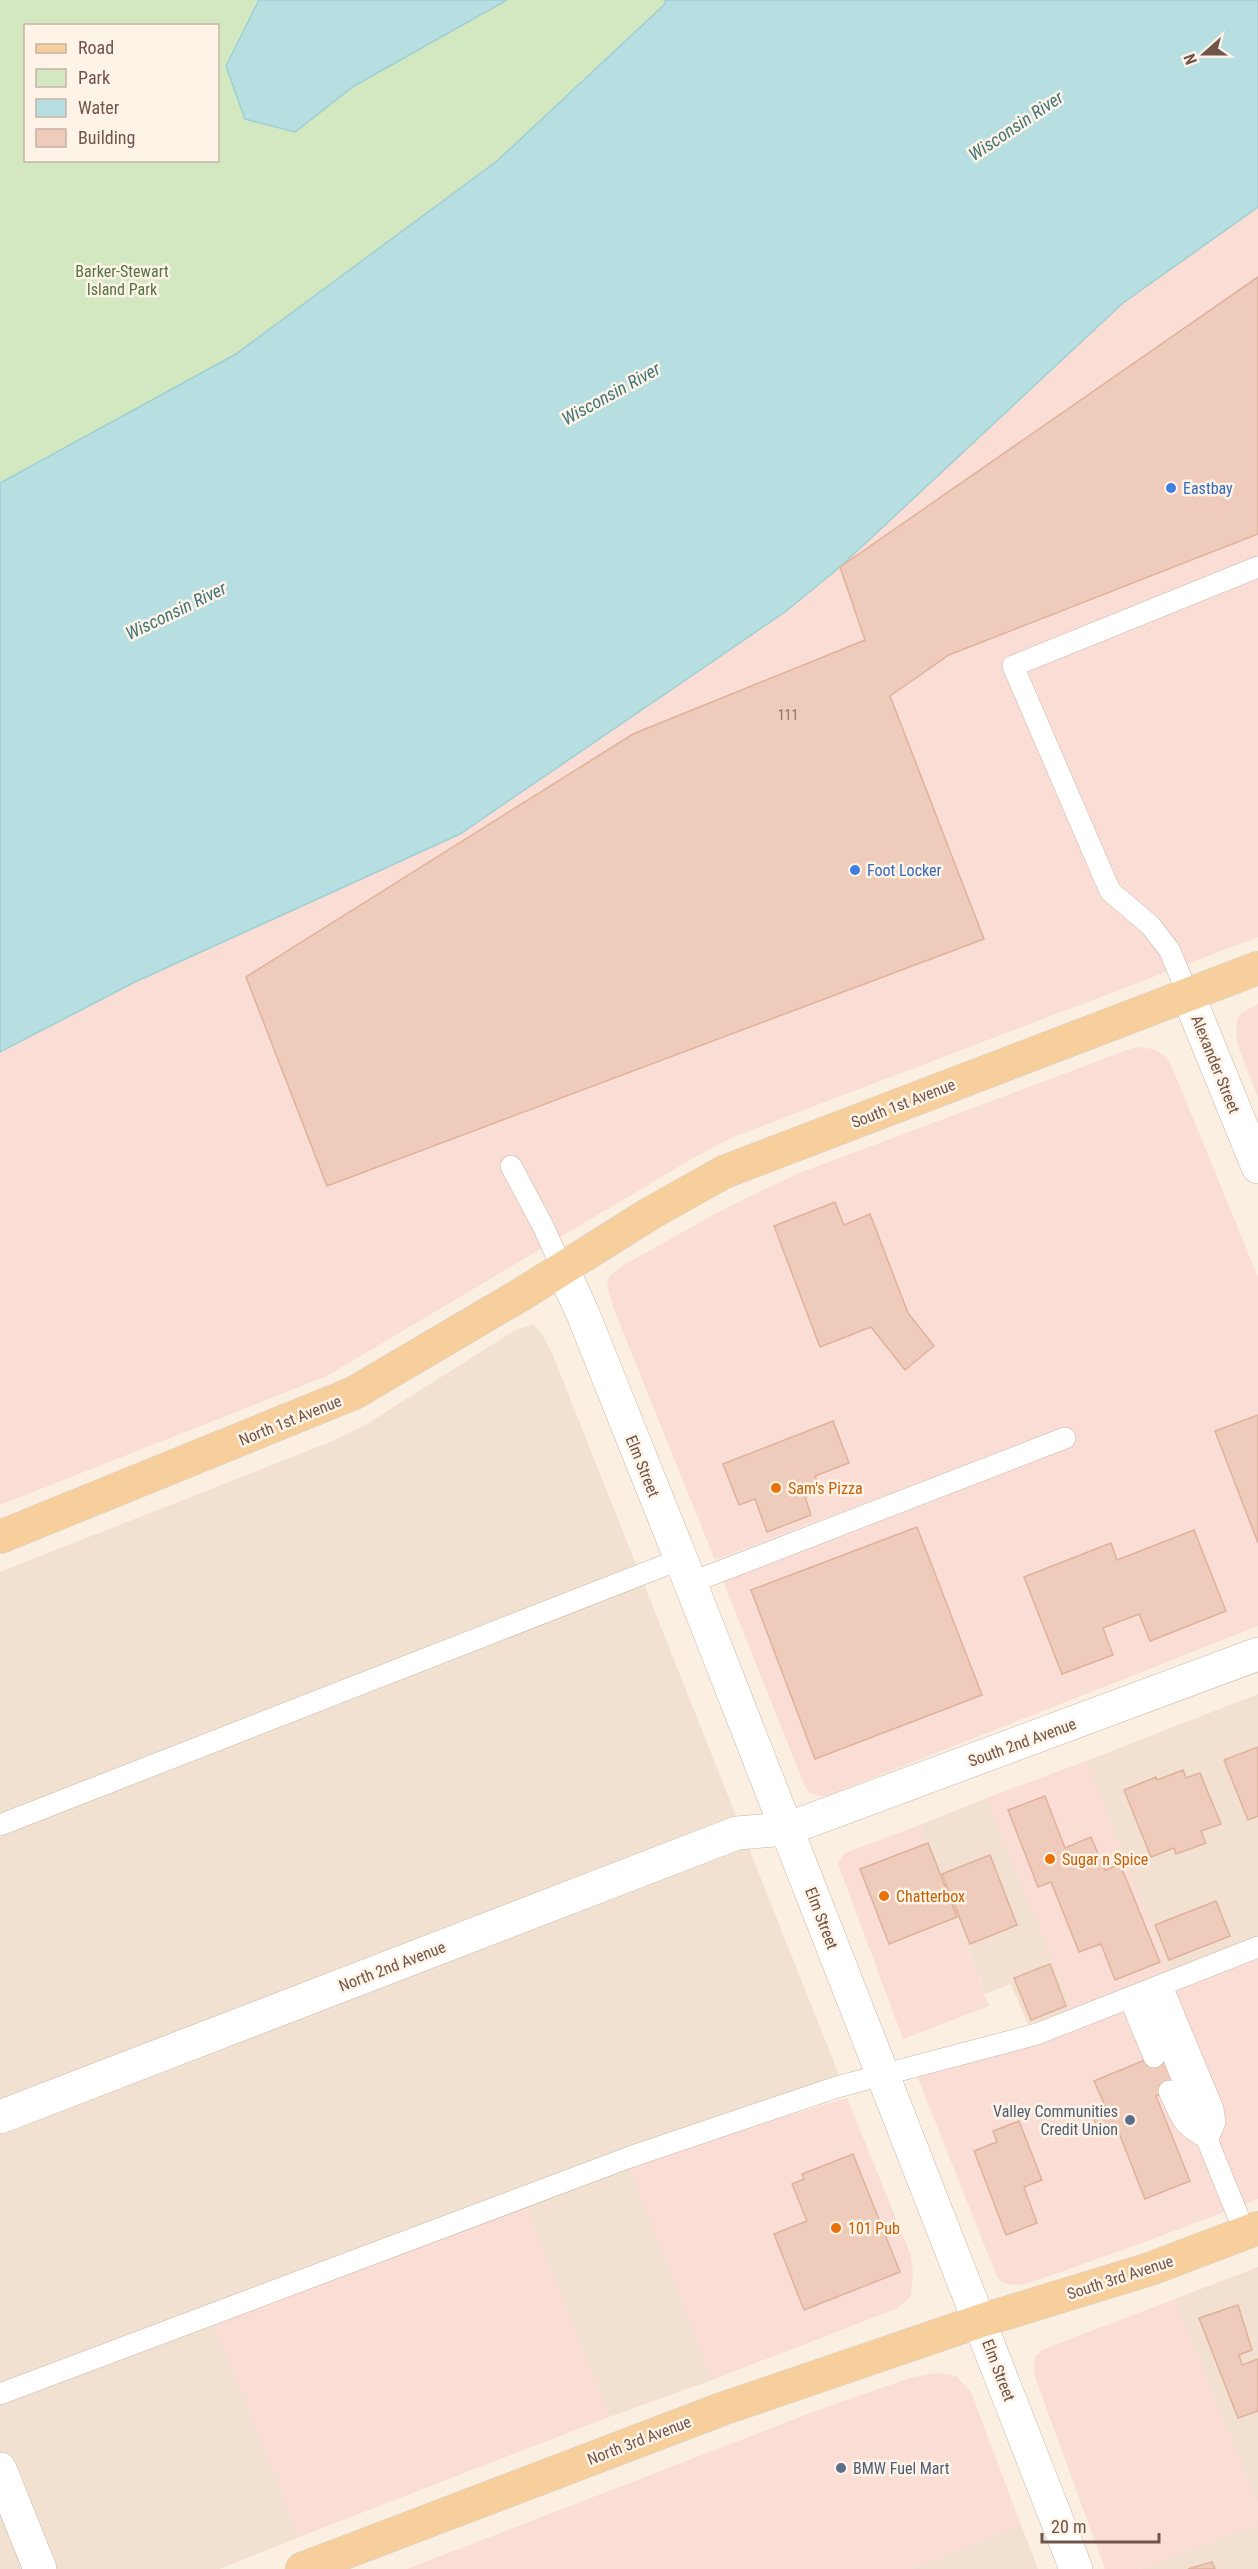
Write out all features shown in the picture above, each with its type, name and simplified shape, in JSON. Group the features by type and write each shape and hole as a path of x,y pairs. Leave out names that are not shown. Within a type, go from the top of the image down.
{"main road":[{"name":"South 1st Avenue","path":"562,1268 641,1219 724,1172 1258,968"},
{"name":"North 1st Avenue","path":"0,1537 354,1394 562,1268"},
{"name":"South 3rd Avenue","path":"980,2321 1150,2269 1252,2230"},
{"name":"North 3rd Avenue","path":"303,2569 722,2409 980,2321"}],"street":[{"name":"Alexander Street","path":"1188,995 1258,1167"},
{"name":"Elm Street","path":"562,1268 583,1314 787,1829 1076,2569"},
{"name":"South 2nd Avenue","path":"787,1829 1258,1654"},
{"name":"North 2nd Avenue","path":"0,2117 737,1833 787,1829"},
{"path":"0,2469 40,2569"}],"lane":[{"path":"1188,995 1170,951 1151,926 1110,891 1013,666 1258,567"},
{"path":"511,1166 562,1268"},
{"path":"0,1825 685,1571 1065,1438"},
{"path":"0,2394 630,2157 837,2087 1037,2034 1258,1947"},
{"path":"1146,1992 1154,2056"},
{"path":"1146,1992 1208,2138 1252,2230"},
{"path":"1169,2091 1184,2123 1191,2131 1208,2138"}],"shaded area":[{"path":"1258,207 1258,937 733,1137 695,1157 327,1376 0,1505 0,1052 135,982 460,834 786,612 840,567 1123,303"},
{"path":"1258,1004 1258,1097 1236,1036 1237,1019 1242,1013"},
{"path":"1135,1047 1154,1049 1166,1057 1172,1067 1258,1277 1258,1626 827,1796 810,1793 805,1787 722,1578 1064,1428 715,1560 613,1307 607,1285 609,1277 620,1267 726,1208 799,1173"},
{"path":"533,1325 542,1334 552,1353 839,2075 624,2152 712,2380 609,2417 526,2206 214,2325 299,2537 219,2569 0,2569 0,1572 328,1443 362,1427 517,1329"},
{"path":"1258,1694 1258,1940 1171,1975 1086,1761"},
{"path":"1086,1761 1171,1975 1072,2009 987,1798"},
{"path":"987,1798 1072,2009 1028,2025 1011,1984 985,1994 920,1825"},
{"path":"920,1825 989,2006 903,2039 838,1864 845,1853"},
{"path":"1258,1958 1258,2199 1038,2280 1019,2285 1001,2281 997,2277 915,2071"},
{"path":"847,2098 910,2253 913,2271 911,2296 898,2308 712,2380 628,2163"},
{"path":"526,2206 609,2417 299,2537 214,2325"},
{"path":"1258,2267 1258,2504 1175,2299"},
{"path":"1175,2299 1258,2504 1258,2525 1139,2569 1105,2569 1034,2374 1035,2356 1044,2349"},
{"path":"936,2373 956,2376 971,2392 1021,2525 913,2569 407,2569 821,2409 910,2378"},
{"path":"1021,2525 1038,2569 913,2569"},
{"path":"1258,2525 1258,2569 1139,2569"}],"green space":[{"name":"Barker-Stewart Island Park","path":"0,0 259,0 226,66 295,132 354,86 507,0 665,0 665,4 497,161 236,354 0,483"}],"water":[{"path":"259,0 507,0 354,86 295,132 245,119 226,66"},
{"name":"Wisconsin River","path":"665,0 1258,0 1258,207 1123,303 840,567 785,612 460,834 135,982 0,1052 0,483 236,354 497,161 665,4"}],"building":[{"path":"1258,277 1258,534 949,655 890,696 984,939 327,1186 246,977 633,734 865,640 840,567"},
{"path":"835,1202 844,1225 870,1214 908,1313 934,1346 905,1370 871,1327 820,1347 774,1226"},
{"path":"1258,1415 1258,1543 1215,1431"},
{"path":"833,1421 849,1463 815,1476 821,1490 805,1497 811,1515 767,1532 755,1499 739,1505 723,1464"},
{"path":"917,1527 982,1695 815,1759 751,1590"},
{"path":"1194,1530 1226,1611 1150,1641 1139,1614 1103,1628 1113,1655 1062,1674 1024,1577 1111,1543 1117,1560"},
{"path":"1258,1747 1258,1816 1248,1820 1224,1760"},
{"path":"1183,1770 1186,1778 1200,1773 1221,1824 1201,1831 1206,1843 1176,1854 1174,1848 1151,1857 1124,1790 1156,1777 1157,1780"},
{"path":"1045,1796 1065,1848 1091,1837 1105,1870 1120,1864 1160,1962 1115,1980 1101,1944 1079,1952 1051,1882 1038,1887 1008,1810"},
{"path":"928,1843 957,1917 889,1944 860,1869"},
{"path":"990,1855 1017,1925 970,1944 942,1874"},
{"path":"1216,1901 1230,1936 1169,1960 1155,1925"},
{"path":"1050,1964 1066,2006 1031,2020 1014,1978"},
{"name":"Valley Communities Credit Union","path":"1167,2051 1181,2086 1156,2096 1190,2181 1145,2199 1117,2128 1100,2135 1091,2112 1105,2106 1094,2081"},
{"path":"1019,2121 1042,2180 1024,2187 1037,2223 1006,2235 974,2151 997,2142 993,2131"},
{"name":"101 Pub","path":"853,2154 900,2272 804,2310 774,2234 807,2221 792,2184 804,2179 802,2174"},
{"path":"1238,2305 1252,2350 1239,2355 1242,2365 1258,2359 1258,2411 1238,2418 1199,2318"},
{"path":"1212,2562 1215,2569 1188,2569"}],"place":[{"name":"Eastbay","path":"1171,488"},
{"name":"Foot Locker","path":"855,870"},
{"name":"Sam's Pizza","path":"776,1488"},
{"name":"Sugar n Spice","path":"1050,1859"},
{"name":"Chatterbox","path":"884,1896"},
{"name":"Valley Communities Credit Union","path":"1130,2120"},
{"name":"101 Pub","path":"836,2228"},
{"name":"BMW Fuel Mart","path":"841,2468"}]}
